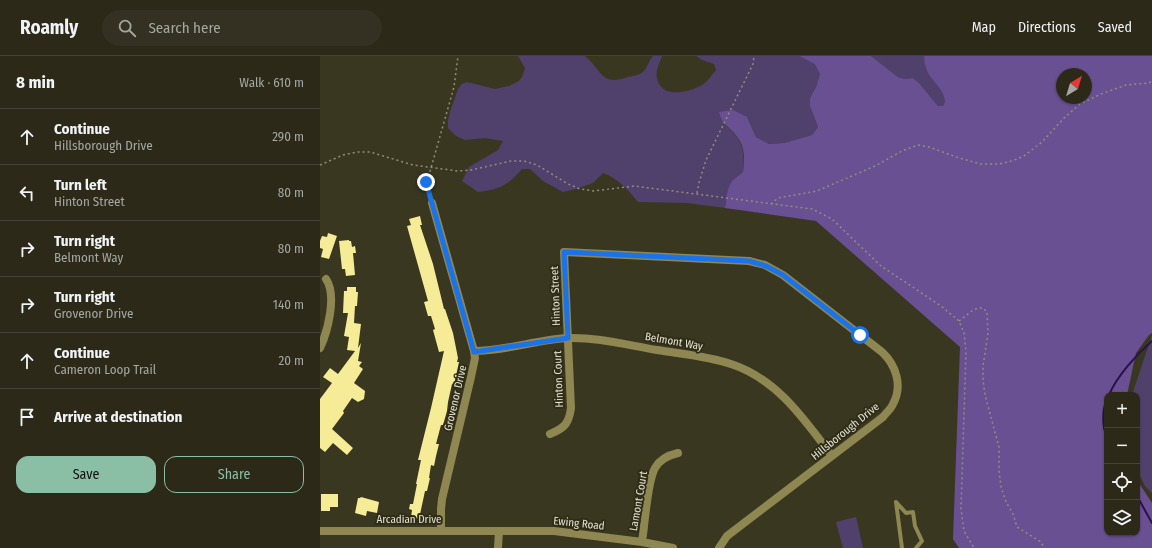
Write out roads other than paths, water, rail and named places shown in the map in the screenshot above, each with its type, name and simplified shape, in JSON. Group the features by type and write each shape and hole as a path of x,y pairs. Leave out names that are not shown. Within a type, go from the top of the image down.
{"street":[{"name":"Grovenor Drive","path":"432,203 474,352 471,377 442,499 441,530"},
{"name":"Hinton Street","path":"564,252 568,338"},
{"name":"Hillsborough Drive","path":"564,252 749,261 766,266 783,275 889,358 897,374 898,389 893,404 883,416 726,536 719,548"},
{"path":"320,348 328,323 331,302 330,286 326,279"},
{"name":"Belmont Way","path":"474,352 568,338 629,345 721,361 742,368 761,378 784,397 832,456"},
{"name":"Hinton Court","path":"550,434 565,426 570,414 568,338"},
{"name":"Lamont Court","path":"642,542 651,482 655,468 665,458 678,453"},
{"name":"Arcadian Drive","path":"320,531 499,531"},
{"path":"498,548 499,531"},
{"name":"Ewing Road","path":"499,531 559,531 642,542 673,548"}],"lane":[{"path":"902,548 896,502 906,513 913,512 916,526 922,541 916,548"}],"waterway":[{"path":"1110,392 1128,366 1152,341"},
{"path":"1104,408 1104,428"},
{"path":"1139,500 1152,523"}]}
